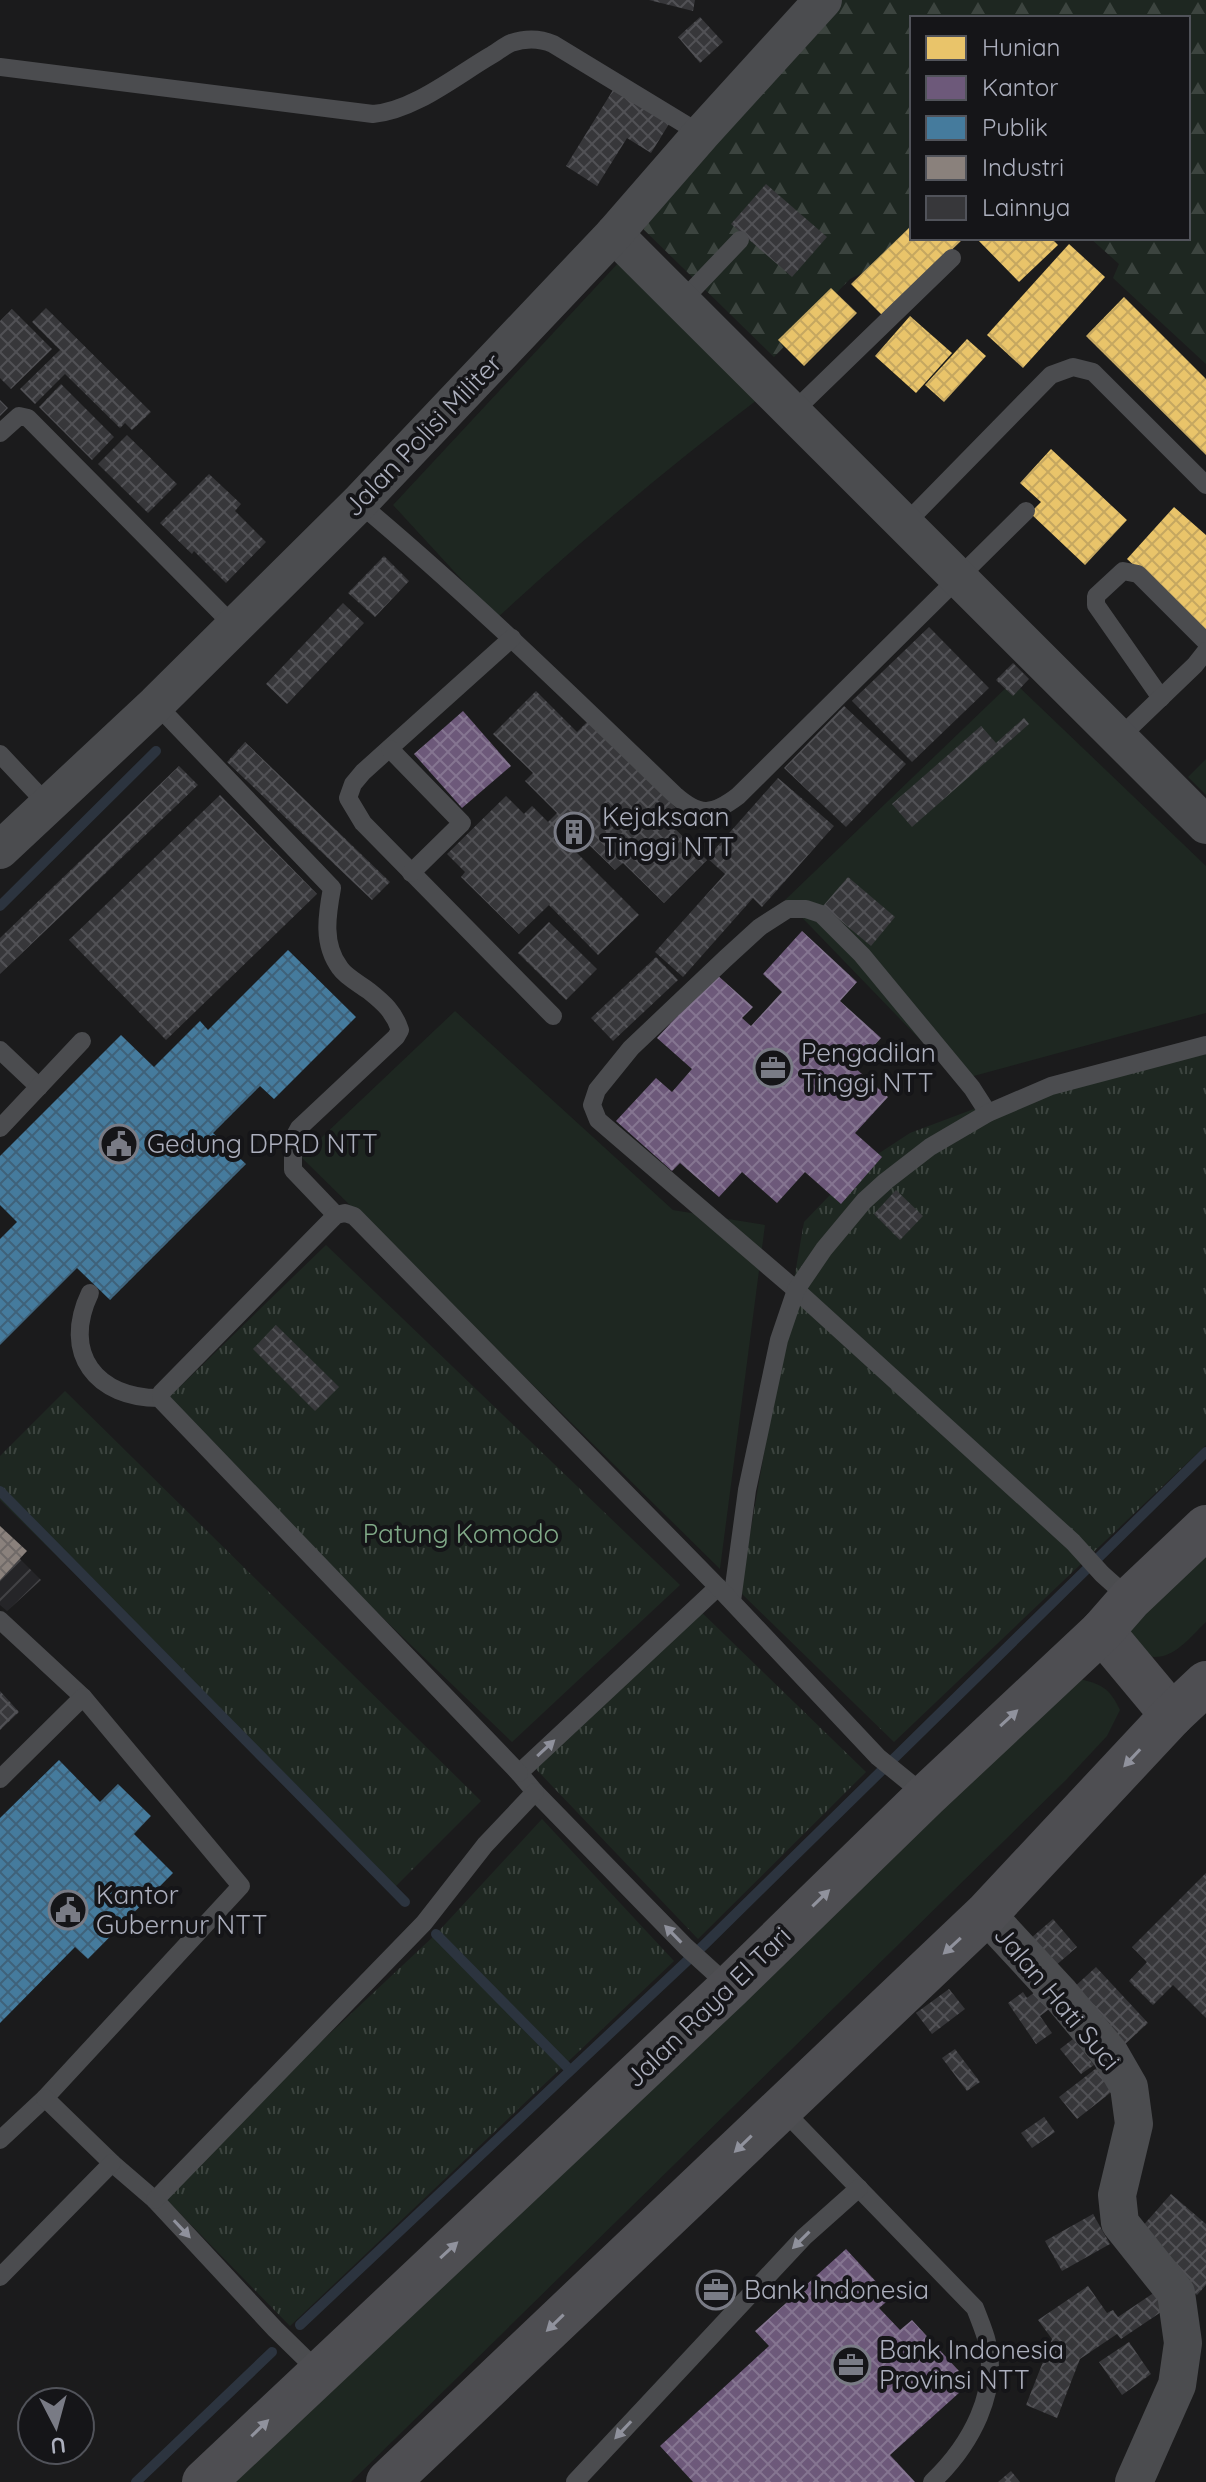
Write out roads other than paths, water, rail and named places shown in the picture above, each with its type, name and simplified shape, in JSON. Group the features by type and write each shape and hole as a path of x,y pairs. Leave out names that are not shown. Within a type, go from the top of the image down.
{"main road":[{"name":"Jalan Raya El Tari","path":"204,2482 730,1987 926,1796 1102,1631 1116,1586 1206,1527"},
{"path":"1102,1631 1172,1715"},
{"path":"388,2482 986,1914 1172,1715 1206,1683"}],"street":[{"name":"Jalan Polisi Militer","path":"0,850 156,704 359,503 614,234 823,0"},
{"path":"614,234 1206,825"},
{"name":"Jalan Hati Suci","path":"986,1914 1110,2054 1129,2087 1134,2124 1117,2195 1120,2223 1176,2293 1183,2343 1177,2385 1137,2477"}],"lane":[{"path":"0,67 373,114 407,106 508,44 542,39 701,134"},
{"path":"682,301 740,240"},
{"path":"793,412 952,258"},
{"path":"905,524 1051,375 1073,367 1093,372 1206,485"},
{"path":"0,433 19,416 28,418 235,627"},
{"path":"359,503 429,561 690,809 708,811 719,809 738,796 1026,511"},
{"path":"1161,698 1096,605 1096,596 1123,571 1138,574 1206,642"},
{"path":"512,638 353,784 348,798 363,823 553,1016"},
{"path":"1119,738 1206,651"},
{"path":"156,704 332,888 327,912 327,939 340,968 396,1015 400,1030 396,1037 299,1128 293,1139 293,1170 336,1215"},
{"path":"390,749 462,823 411,873"},
{"path":"0,754 48,805"},
{"path":"988,1113 972,1088 862,955 821,914 806,909 788,909 760,927 726,958 631,1048 597,1090 592,1105 598,1120 796,1290 1073,1542 1116,1586"},
{"path":"0,1128 82,1041"},
{"path":"732,1601 747,1490 779,1340 796,1290 824,1249 864,1201 930,1147 988,1113 1051,1086 1206,1045"},
{"path":"0,1050 39,1087"},
{"path":"161,1398 161,1393 336,1215 345,1213 354,1216 732,1601 878,1757 926,1796"},
{"path":"90,1293 81,1311 79,1331 82,1351 91,1369 104,1383 121,1394 161,1398 535,1792 686,1947 730,1987"},
{"path":"519,1773 718,1587"},
{"path":"0,1620 83,1697 241,1886 45,2098 0,2140"},
{"path":"0,1779 83,1697"},
{"path":"155,2200 424,1923 490,1840 535,1792"},
{"path":"45,2098 155,2200 319,2372"},
{"path":"781,2108 975,2308 987,2339 990,2378 973,2433 932,2482"},
{"path":"0,2277 112,2163"},
{"path":"575,2482 804,2237 859,2188"}],"waterway":[{"path":"0,906 156,751"},
{"path":"300,2325 704,1945 1206,1452"},
{"path":"0,1491 405,1902"},
{"path":"436,1934 570,2070"},
{"path":"136,2482 272,2352"}],"place":[{"name":"Kejaksaan Tinggi NTT","path":"574,832"},
{"name":"Pengadilan Tinggi NTT","path":"773,1068"},
{"name":"Gedung DPRD NTT","path":"119,1144"},
{"name":"Kantor Gubernur NTT","path":"68,1910"},
{"name":"Bank Indonesia","path":"716,2290"},
{"name":"Bank Indonesia Provinsi NTT","path":"851,2365"}],"park label":[{"name":"Patung Komodo","path":"461,1534"}]}
